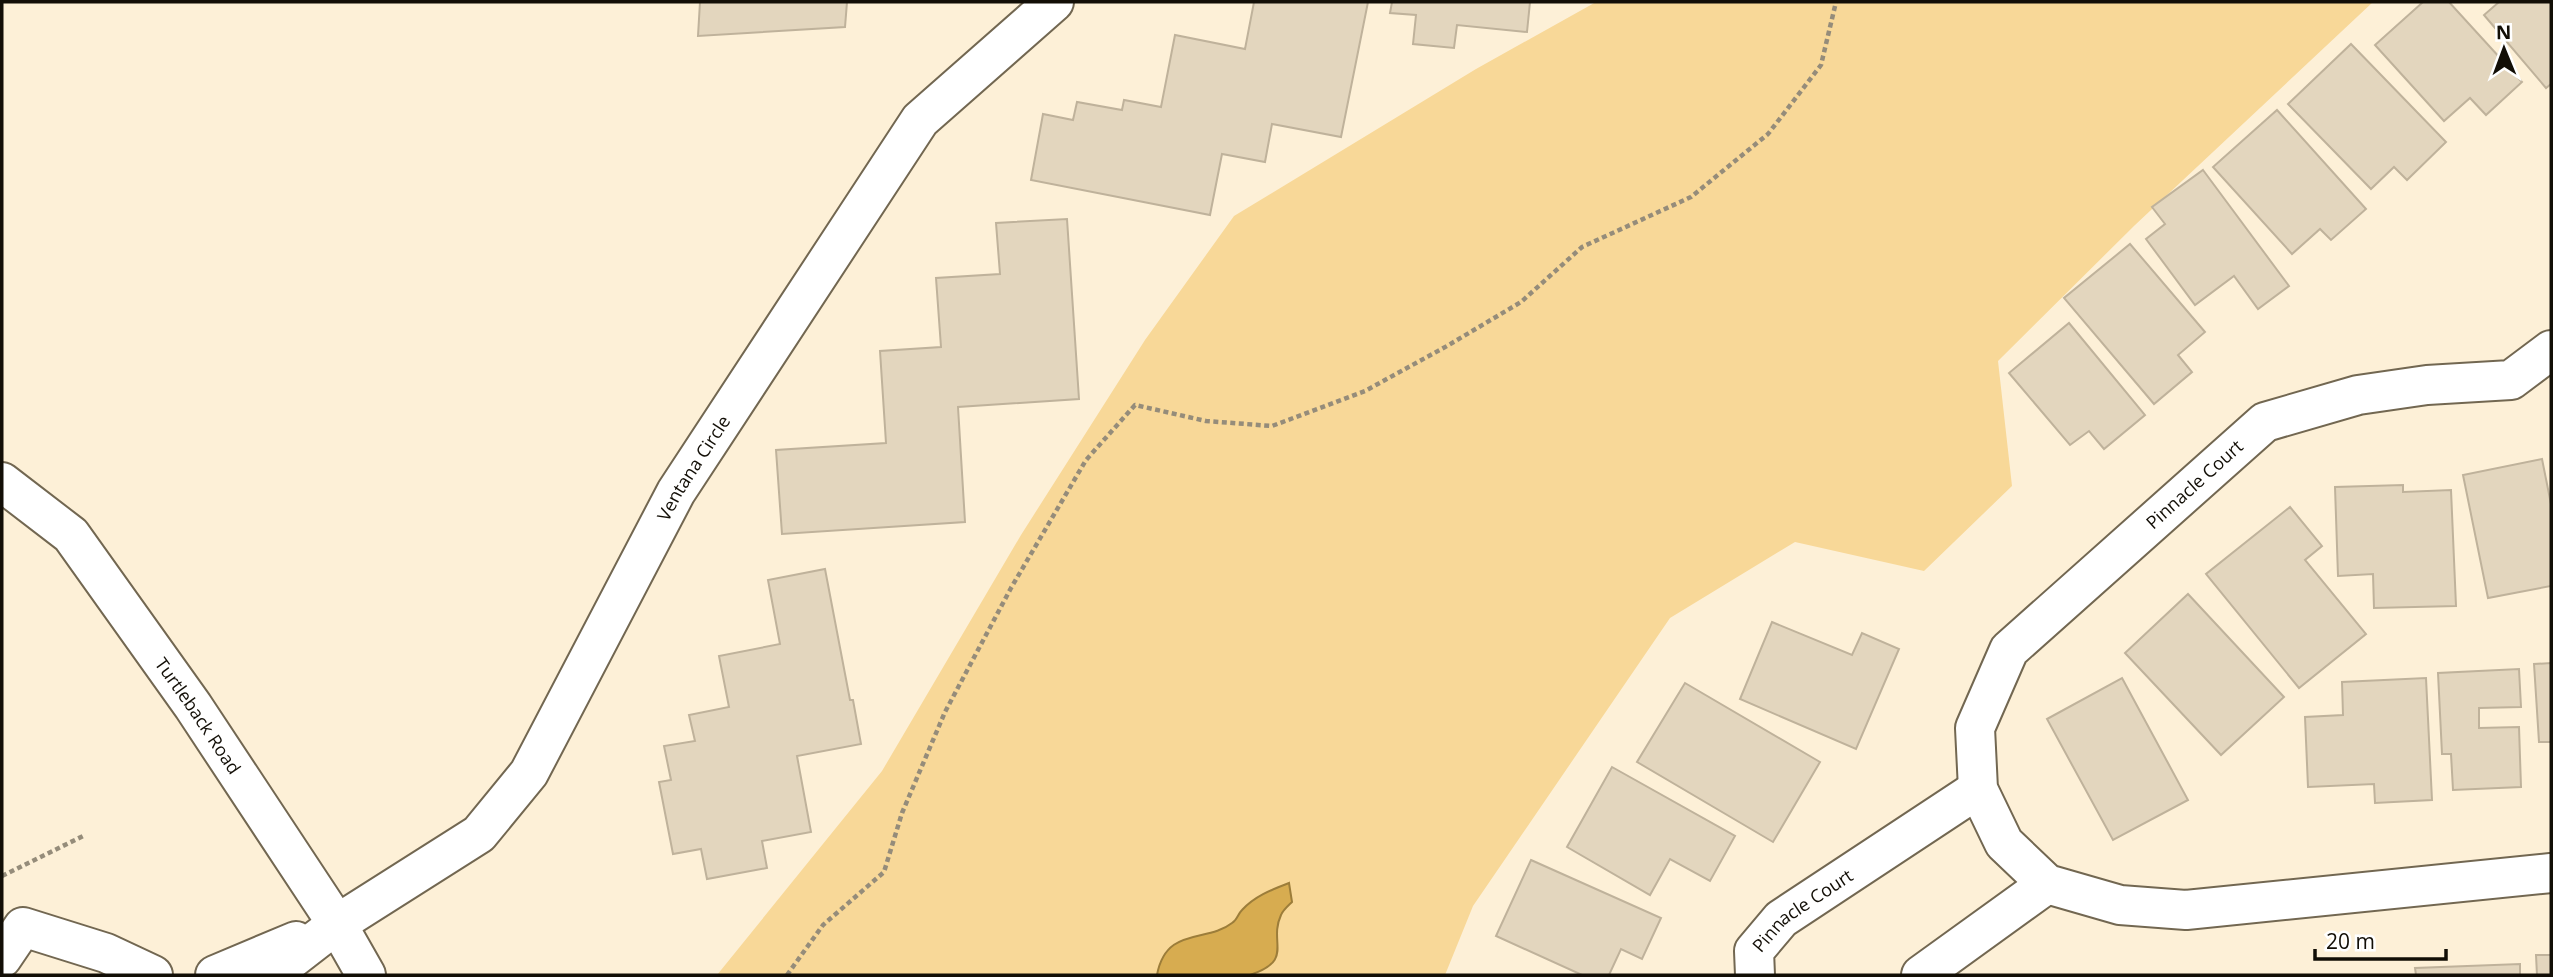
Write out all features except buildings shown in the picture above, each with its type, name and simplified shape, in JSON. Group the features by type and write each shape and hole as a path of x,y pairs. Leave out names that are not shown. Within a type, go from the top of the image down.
{"street":[{"name":"Ventana Circle","path":"337,924 479,834 529,773 676,492 920,120 1054,2"},
{"name":"Pinnacle Court","path":"2551,350 2511,380 2427,385 2358,396 2265,422 2009,650 1975,728 1978,789 2004,843 2047,884 2120,905 2186,910 2551,873"},
{"name":"Turtleback Road","path":"2,482 71,535 193,706 337,924 366,975"},
{"name":"Pinnacle Court","path":"1755,975 1754,951 1781,919 1978,789"},
{"path":"1921,975 2047,884"},
{"path":"215,975 337,924"},
{"path":"271,975 337,924"},
{"path":"2,958 23,927 107,964 153,975"}],"path":[{"path":"787,975 823,925 884,872 902,813 946,712 1011,588 1086,460 1135,405 1206,421 1272,426 1365,391 1447,346 1521,302 1582,247 1690,197 1768,134 1821,65 1836,2"},
{"path":"2,876 83,836"}],"shaded area":[{"path":"1596,2 2373,2 2135,225 1998,361 2012,486 1924,571 1795,542 1670,618 1473,906 1445,975 717,975 882,771 1021,535 1145,340 1234,216 1476,69"},
{"path":"1289,883 1292,902 1282,913 1278,925 1276,957 1264,969 1250,975 1157,975 1169,949 1178,942 1222,929 1234,922 1252,901"}]}
